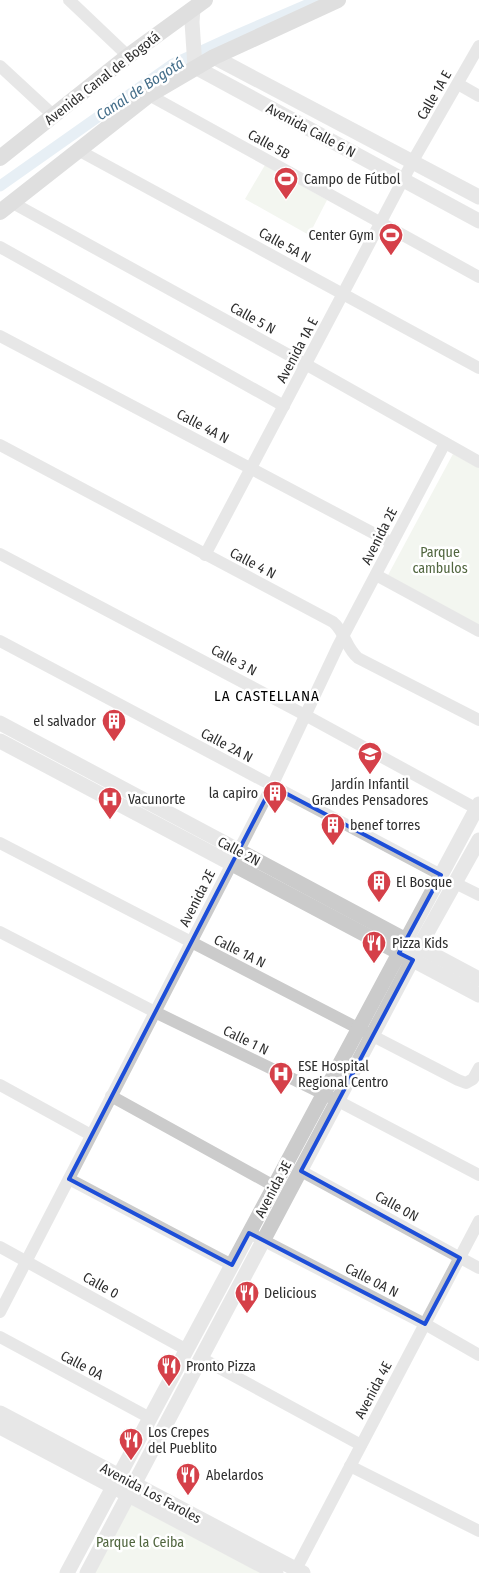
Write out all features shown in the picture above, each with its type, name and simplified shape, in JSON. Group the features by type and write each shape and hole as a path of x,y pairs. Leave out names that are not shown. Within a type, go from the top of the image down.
{"main road":[{"path":"6,207 195,61 214,57 338,0"},
{"name":"Avenida Canal de Bogotá","path":"0,158 128,56 195,8"}],"street":[{"path":"69,0 128,56"},
{"path":"195,8 195,61"},
{"name":"Calle 1A E","path":"414,161 479,46"},
{"name":"Avenida Calle 6 N","path":"214,57 479,197"},
{"name":"Avenida Calle 6 N","path":"195,61 403,180 479,221"},
{"path":"0,66 53,115"},
{"path":"458,84 479,96"},
{"name":"Calle 5B","path":"149,95 479,277"},
{"name":"Calle 5A N","path":"78,150 479,368"},
{"name":"Avenida 1A E","path":"205,555 284,406 308,365 343,294 414,161"},
{"name":"Calle 5 N","path":"6,207 308,365 479,462"},
{"path":"0,248 284,406"},
{"name":"Calle 4A N","path":"0,336 392,543"},
{"name":"Avenida 2E","path":"0,1312 272,786 343,637 445,443"},
{"name":"Calle 4 N","path":"0,445 333,622 341,630 352,653 358,658 479,720"},
{"name":"Calle 3 N","path":"0,554 478,808"},
{"path":"376,575 479,631"},
{"name":"Calle 2A N","path":"0,641 441,875"},
{"name":"Calle 2N","path":"0,723 235,857 409,950 479,995"},
{"name":"Calle 2N","path":"0,742 235,857"},
{"name":"Avenida 3E","path":"86,1573 372,1036 441,875 478,808"},
{"name":"Avenida 3E","path":"68,1573 358,1029 455,883 479,840"},
{"name":"Calle 1A N","path":"0,843 466,1083 473,1079 479,1068"},
{"path":"455,883 479,895"},
{"name":"Calle 1 N","path":"0,932 155,1012 338,1101 479,1175"},
{"name":"Calle 2N","path":"409,950 479,979"},
{"path":"0,1085 91,1135"},
{"path":"112,1096 274,1186"},
{"name":"Calle 0N","path":"301,1171 479,1268"},
{"path":"69,1179 232,1264"},
{"name":"Avenida 4E","path":"298,1572 350,1466 479,1221"},
{"name":"Calle 0A N","path":"249,1234 425,1324 479,1355"},
{"name":"Calle 0","path":"0,1247 187,1350"},
{"name":"Calle 0A","path":"0,1337 150,1418"},
{"path":"201,1358 361,1445"},
{"name":"Avenida Los Faroles","path":"0,1413 116,1482"},
{"name":"Avenida Los Faroles","path":"0,1427 131,1489 298,1572"},
{"path":"350,1466 479,1531"},
{"name":"Avenida Los Faroles","path":"131,1489 276,1573"}],"highlighted area":[{"path":"272,786 441,875 399,953 413,960 301,1171 460,1258 425,1324 249,1233 232,1265 69,1179"}],"green space":[{"name":"Campo de Fútbol","path":"265,165 327,200 309,235 245,199"},
{"name":"Parque cambulos","path":"453,454 479,468 479,626 387,577"},
{"name":"Parque la Ceiba","path":"128,1502 262,1573 89,1573"}],"waterway":[{"name":"Canal de Bogotá","path":"0,186 173,64 318,0"}],"place":[{"name":"Campo de Fútbol","path":"286,200"},
{"name":"Center Gym","path":"391,256"},
{"name":"el salvador","path":"114,742"},
{"name":"Jardín Infantil Grandes Pensadores","path":"370,775"},
{"name":"la capiro","path":"275,814"},
{"name":"Vacunorte","path":"110,820"},
{"name":"benef torres","path":"333,846"},
{"name":"El Bosque","path":"379,903"},
{"name":"Pizza Kids","path":"374,964"},
{"name":"ESE Hospital Regional Centro","path":"281,1095"},
{"name":"Delicious","path":"247,1314"},
{"name":"Pronto Pizza","path":"169,1387"},
{"name":"Los Crepes del Pueblito","path":"131,1461"},
{"name":"Abelardos","path":"188,1496"}],"district":[{"name":"LA CASTELLANA","path":"267,696"}]}
